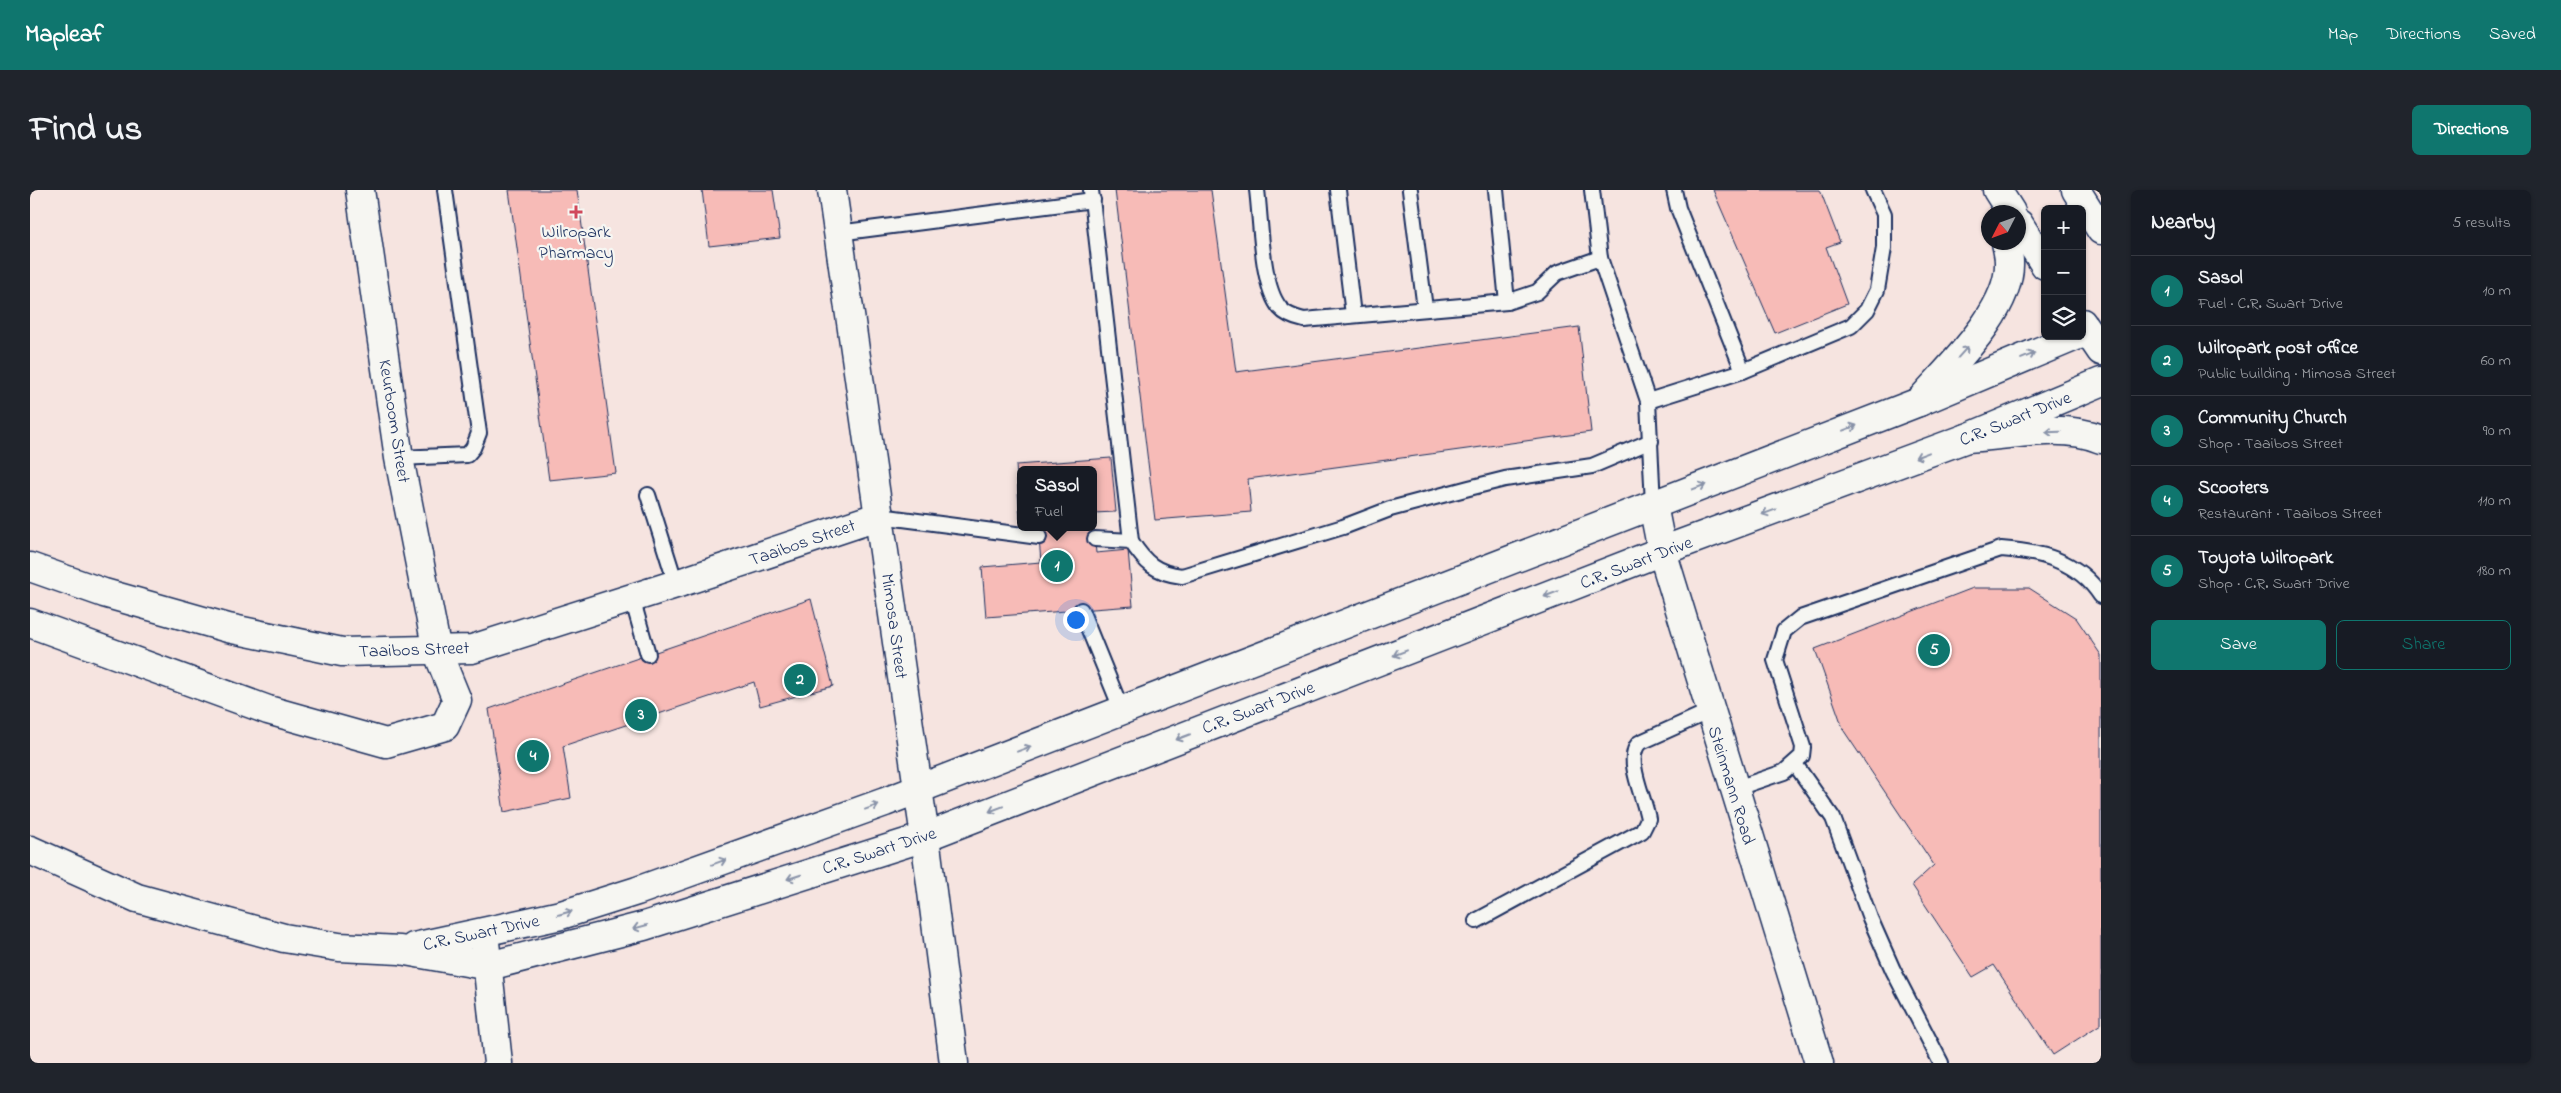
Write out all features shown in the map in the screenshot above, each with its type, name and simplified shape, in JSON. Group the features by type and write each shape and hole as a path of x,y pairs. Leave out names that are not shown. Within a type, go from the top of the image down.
{"main road":[{"name":"Keurboom Street","path":"30,623 268,710 386,743 444,726 457,700 437,651 399,458 360,190"},
{"name":"Mimosa Street","path":"832,190 925,837 954,1063"},
{"path":"1987,190 1993,205"},
{"path":"1997,190 2007,205"},
{"path":"2076,190 2101,230"},
{"path":"2026,236 2041,258"},
{"path":"1919,402 1973,340 1994,310 2004,289 2009,262 2007,250"},
{"name":"C.R. Swart Drive","path":"400,950 484,933 561,914 636,891 918,790 1919,402 2088,334"},
{"name":"C.R. Swart Drive","path":"30,850 137,898 284,938 339,947 400,950 489,966 644,926 925,837 1662,552 1967,438 2101,382"},
{"path":"1967,438 2067,431 2091,434 2101,438"},
{"name":"Steinmann Road","path":"1653,505 1662,552 1819,1063"},
{"name":"Taaibos Street","path":"30,567 104,593 228,628 342,652 472,649 880,516"},
{"path":"484,933 498,1063"}],"lane":[{"path":"399,458 467,455 473,448 479,433 445,190"},
{"path":"1258,190 1268,287 1280,308 1292,317 1304,320 1507,302 1537,292 1557,272 1600,258"},
{"path":"1338,190 1353,315"},
{"path":"1410,190 1425,309"},
{"path":"1496,190 1507,302"},
{"path":"1592,190 1600,258 1648,401 1653,505"},
{"path":"1674,190 1678,208 1744,371"},
{"path":"1648,401 1744,371 1851,326 1867,310 1877,290 1884,248 1884,214 1873,190"},
{"path":"838,233 1092,195 1131,541 1148,563 1164,574 1182,576 1343,527 1390,509 1468,488 1505,479 1592,466 1651,441"},
{"path":"648,495 676,584"},
{"path":"880,516 1039,537"},
{"path":"1095,539 1131,541"},
{"path":"1734,789 1784,772 1802,756 1803,746 1775,660 1784,632 1800,618 2001,549 2030,552 2057,558 2075,569 2095,586 2101,596"},
{"path":"632,598 648,654"},
{"path":"1081,610 1122,711"},
{"path":"1476,922 1642,831 1648,819 1633,762 1634,749 1639,744 1710,711"},
{"path":"1795,764 1833,818 1870,918 1893,970 1941,1063"}],"building":[{"path":"509,190 577,190 616,473 549,480"},
{"path":"702,190 773,190 780,238 709,246"},
{"path":"1115,190 1211,190 1236,372 1579,327 1591,432 1248,479 1251,512 1155,520"},
{"path":"1713,190 1820,190 1840,242 1826,247 1847,304 1775,333"},
{"path":"1111,458 1116,512 1097,513 1097,466 1017,466 1017,478 1016,465"},
{"path":"1038,531 1094,531 1096,553 1128,550 1133,606 986,617 982,567 1041,562"},
{"path":"1973,588 2029,588 2076,618 2101,655 2101,1024 2053,1055 1994,965 1973,977 1912,885 1934,865 1844,731 1815,649"},
{"path":"811,599 833,686 760,706 754,682 563,746 571,798 504,812 489,709"}],"place":[{"name":"Wilropark Pharmacy","path":"576,212"},
{"name":"Sasol","path":"1057,566"},
{"name":"Toyota Wilropark","path":"1934,650"},
{"name":"Wilropark post office","path":"800,680"},
{"name":"Community Church","path":"641,715"},
{"name":"Scooters","path":"533,756"}]}
